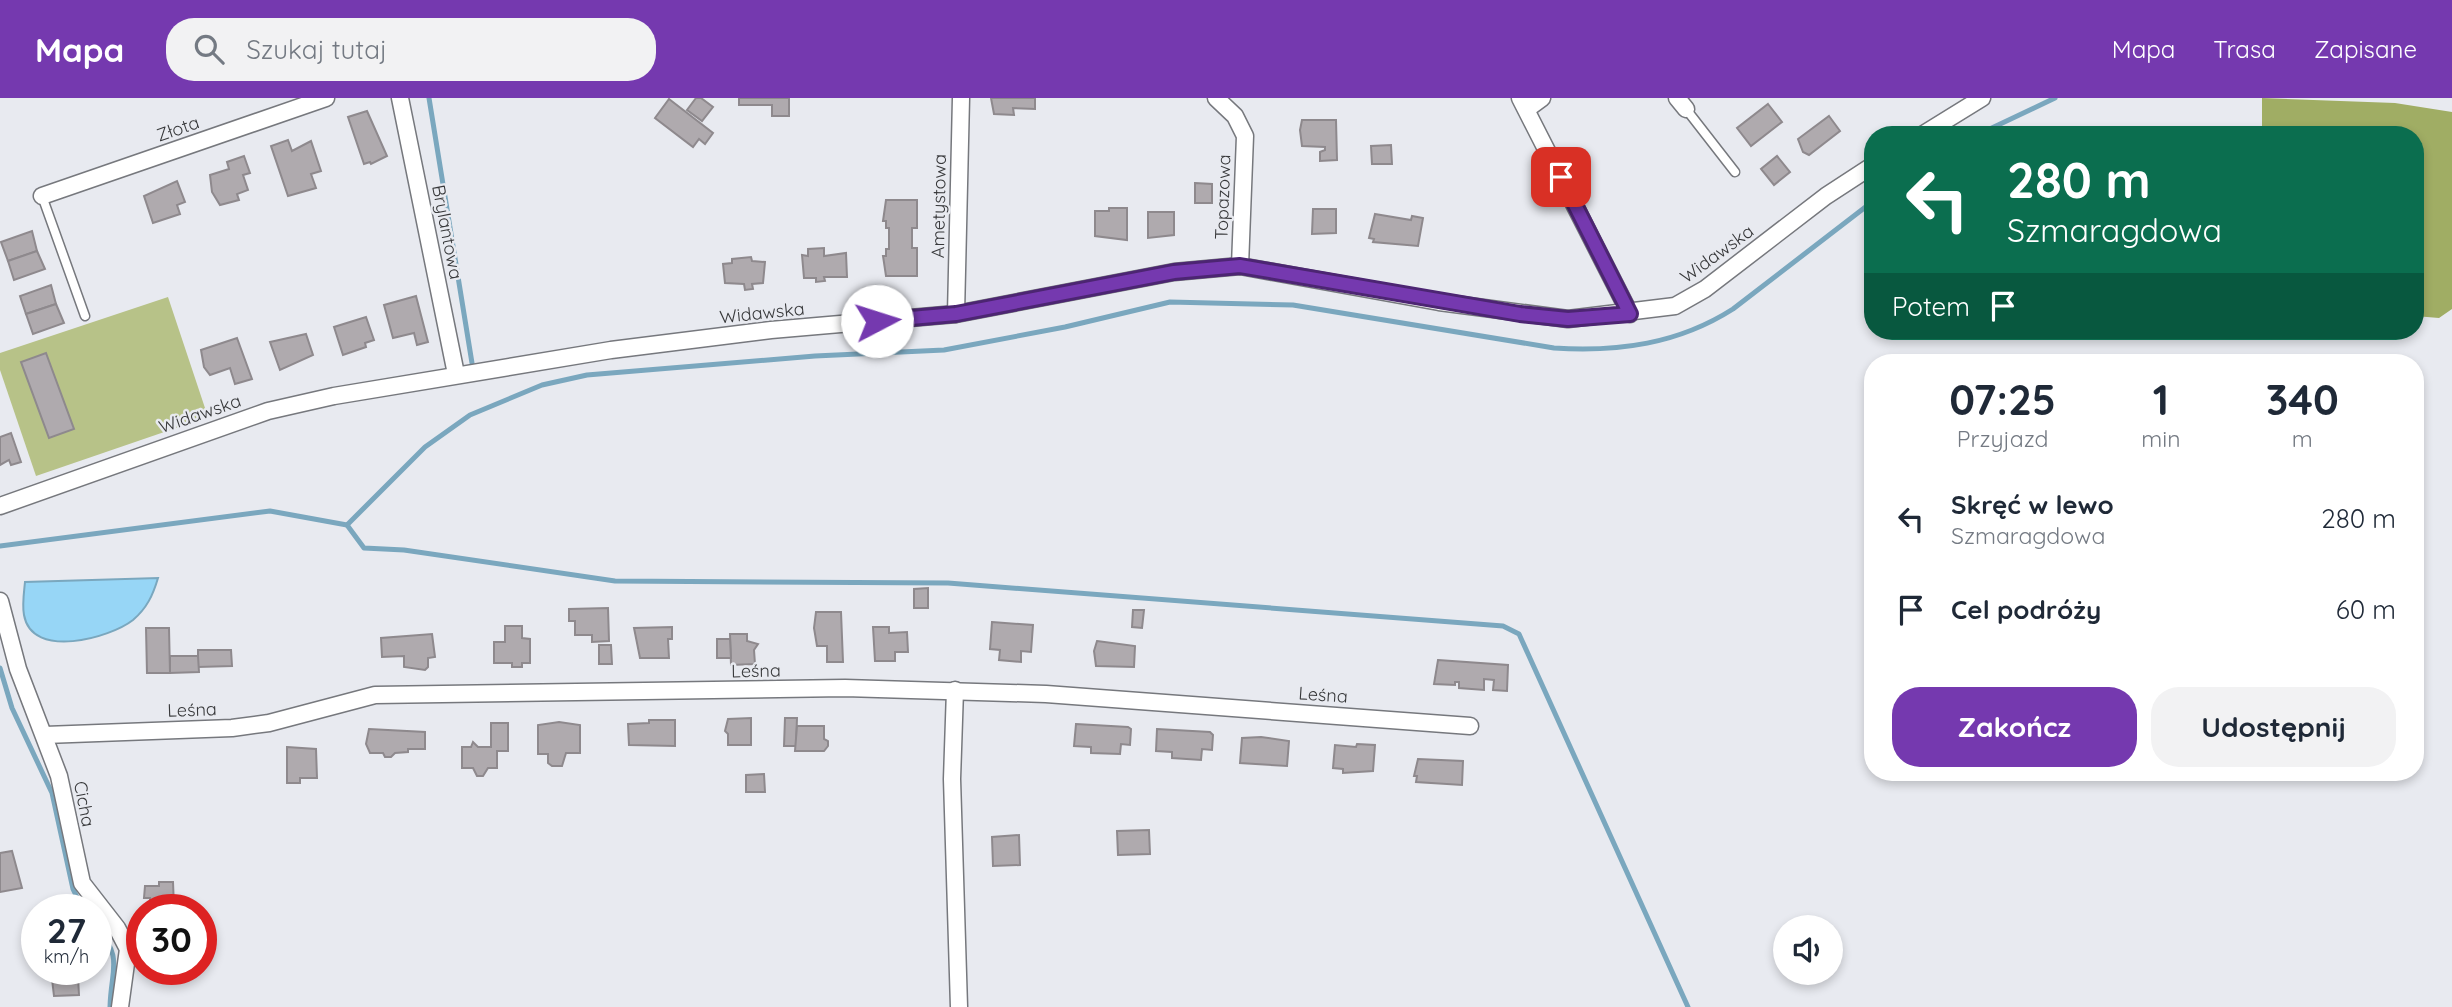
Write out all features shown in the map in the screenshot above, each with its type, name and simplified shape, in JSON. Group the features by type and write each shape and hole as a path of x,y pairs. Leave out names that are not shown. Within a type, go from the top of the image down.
{"street":[{"name":"Złota","path":"42,196 326,98"},
{"name":"Brylantowa","path":"400,98 456,374"},
{"name":"Ametystowa","path":"956,314 961,98"},
{"name":"Topazowa","path":"1216,98 1235,116 1245,136 1240,266"},
{"path":"1542,98 1523,104 1630,314"},
{"path":"1937,126 1982,98"},
{"name":"Widawska","path":"0,506 268,411 456,374 611,350 744,333 956,314 1174,272 1240,266 1520,314 1568,319 1630,314 1675,306 1705,289 1826,196 1864,171"},
{"name":"Cicha","path":"0,601 18,669 60,776 82,883 117,928 128,949 120,1007"},
{"name":"Leśna","path":"45,735 232,728 269,723 375,695 845,688 1046,694 1470,726"},
{"path":"955,690 952,779 959,1007"}],"lane":[{"path":"1682,104 1735,172"},
{"path":"42,196 85,316"}],"green space":[{"path":"2262,98 2395,103 2452,112 2452,309 2439,318 2424,317 2424,126 2262,126"},
{"path":"168,297 208,417 36,476 0,370 0,353"}],"water":[{"path":"158,578 149,601 133,620 122,627 91,638 56,641 41,637 30,629 24,615 25,582"}],"building":[{"path":"696,98 701,98 713,107 702,121 687,110"},
{"path":"739,98 789,98 789,116 772,116 772,105 739,105"},
{"path":"991,98 1035,98 1035,109 1013,108 1014,115 994,114"},
{"path":"669,99 713,133 705,144 699,139 693,147 655,118"},
{"path":"1768,104 1782,122 1751,146 1737,128"},
{"path":"367,111 387,156 371,164 364,164 348,117"},
{"path":"1829,116 1840,131 1809,155 1803,152 1798,139"},
{"path":"1302,120 1336,120 1337,160 1320,161 1320,152 1325,150 1325,147 1302,146"},
{"path":"288,140 292,151 311,141 321,171 311,174 316,188 288,196 271,146"},
{"path":"1391,145 1392,164 1372,164 1371,146"},
{"path":"244,156 250,173 243,175 248,190 237,194 239,200 220,205 212,192 210,175 229,169 227,162"},
{"path":"1777,156 1790,172 1774,185 1761,169"},
{"path":"177,181 185,202 177,205 180,214 153,223 144,196"},
{"path":"1195,183 1212,184 1212,203 1195,203"},
{"path":"886,200 917,200 917,228 912,228 912,248 917,248 917,276 886,276 883,256 886,256 886,249 889,249 889,228 886,228 886,221 883,221"},
{"path":"1109,208 1127,208 1127,240 1095,236 1095,211 1109,211"},
{"path":"1313,209 1336,209 1336,233 1312,234"},
{"path":"1148,212 1174,212 1174,235 1148,238"},
{"path":"1375,214 1411,220 1412,216 1423,218 1418,246 1373,242 1374,239 1369,238"},
{"path":"32,231 37,251 8,261 1,242"},
{"path":"824,248 824,256 846,253 847,277 824,277 825,281 816,282 816,278 804,278 802,255 808,256 808,249"},
{"path":"37,251 45,269 14,280 8,261"},
{"path":"751,257 752,261 765,262 763,283 752,284 753,289 745,290 744,284 725,283 723,264 732,263 732,259"},
{"path":"51,285 56,304 26,314 20,296"},
{"path":"416,296 428,342 417,345 414,333 393,338 384,305"},
{"path":"56,304 64,323 33,334 26,314"},
{"path":"366,317 374,340 365,343 366,347 343,355 334,327"},
{"path":"306,334 313,355 280,370 270,342"},
{"path":"237,338 252,379 235,384 230,368 210,375 204,367 201,350"},
{"path":"46,353 74,429 49,438 21,362"},
{"path":"11,433 21,462 11,465 9,460 0,465 0,437"},
{"path":"928,588 928,608 914,608 914,589"},
{"path":"608,608 609,641 592,642 592,635 575,635 575,621 569,621 569,609"},
{"path":"1133,610 1144,610 1142,628 1132,627"},
{"path":"816,612 841,612 843,662 827,662 827,646 817,646 814,628"},
{"path":"992,622 1033,625 1031,652 1021,651 1021,662 999,660 1000,650 990,649"},
{"path":"505,626 522,626 522,638 530,639 530,663 522,663 522,667 512,667 512,663 494,663 494,642 505,642"},
{"path":"672,627 672,639 668,639 669,658 640,658 634,628"},
{"path":"873,627 889,627 889,633 907,632 908,652 895,652 895,661 875,661"},
{"path":"146,628 169,628 170,673 147,673"},
{"path":"432,634 435,657 428,658 428,667 425,670 404,667 404,656 382,657 381,638"},
{"path":"730,634 747,634 747,641 758,644 754,650 755,664 731,665"},
{"path":"717,639 730,639 731,658 717,658"},
{"path":"1097,641 1135,646 1134,667 1096,666 1094,651"},
{"path":"599,645 611,645 612,664 599,664"},
{"path":"198,650 231,650 232,666 198,667"},
{"path":"170,656 198,656 199,672 170,673"},
{"path":"1438,660 1508,665 1507,691 1493,690 1494,680 1484,679 1484,690 1459,688 1459,682 1455,682 1455,685 1434,684"},
{"path":"751,718 751,745 728,745 728,734 725,731 728,719"},
{"path":"785,718 797,718 796,746 784,746"},
{"path":"649,720 675,720 675,746 629,745 628,724 649,723"},
{"path":"559,722 580,725 580,753 566,753 562,766 552,766 548,763 548,754 538,754 538,725"},
{"path":"491,723 508,723 508,751 497,751 497,768 488,768 483,776 477,776 473,768 462,768 462,747 471,747 473,742 478,747 491,747"},
{"path":"1076,724 1128,727 1131,729 1130,745 1121,744 1120,754 1091,753 1091,747 1074,746"},
{"path":"797,726 824,726 824,739 828,741 828,746 824,751 795,751"},
{"path":"369,729 425,732 425,749 408,749 408,752 395,753 391,757 385,757 383,753 370,753 366,744"},
{"path":"1157,729 1210,732 1213,735 1212,750 1202,749 1201,760 1172,758 1172,752 1156,751"},
{"path":"1261,737 1289,741 1287,766 1240,763 1242,738"},
{"path":"1357,744 1375,745 1373,771 1343,773 1343,769 1333,768 1335,745 1356,747"},
{"path":"287,747 316,749 317,778 300,778 300,783 287,783"},
{"path":"1418,759 1463,761 1462,785 1416,782 1417,776 1414,776"},
{"path":"764,774 765,792 746,792 746,775"},
{"path":"1149,830 1150,854 1118,855 1117,831"},
{"path":"1019,835 1020,865 993,866 992,837"},
{"path":"12,851 22,888 0,892 0,853"},
{"path":"159,882 173,882 173,894 144,894 145,886 159,886"},
{"path":"53,985 78,985 79,995 54,996"}],"waterway":[{"path":"429,98 472,363"},
{"path":"1996,126 2055,98"},
{"path":"0,546 270,511 347,525 425,447 470,415 542,385 587,375 815,356 944,350 1065,327 1170,302 1293,305 1554,348 1625,347 1669,338 1712,321 1733,309 1864,208"},
{"path":"347,525 364,548 404,550 615,581 948,583 1503,626 1519,634 1688,1007"},
{"path":"0,668 12,708 52,793 75,894"},
{"path":"112,953 112,984"},
{"path":"110,1007 112,985"}],"route":[{"path":"877,321 956,314 1174,272 1240,266 1520,314 1568,319 1630,314 1561,177"}]}
